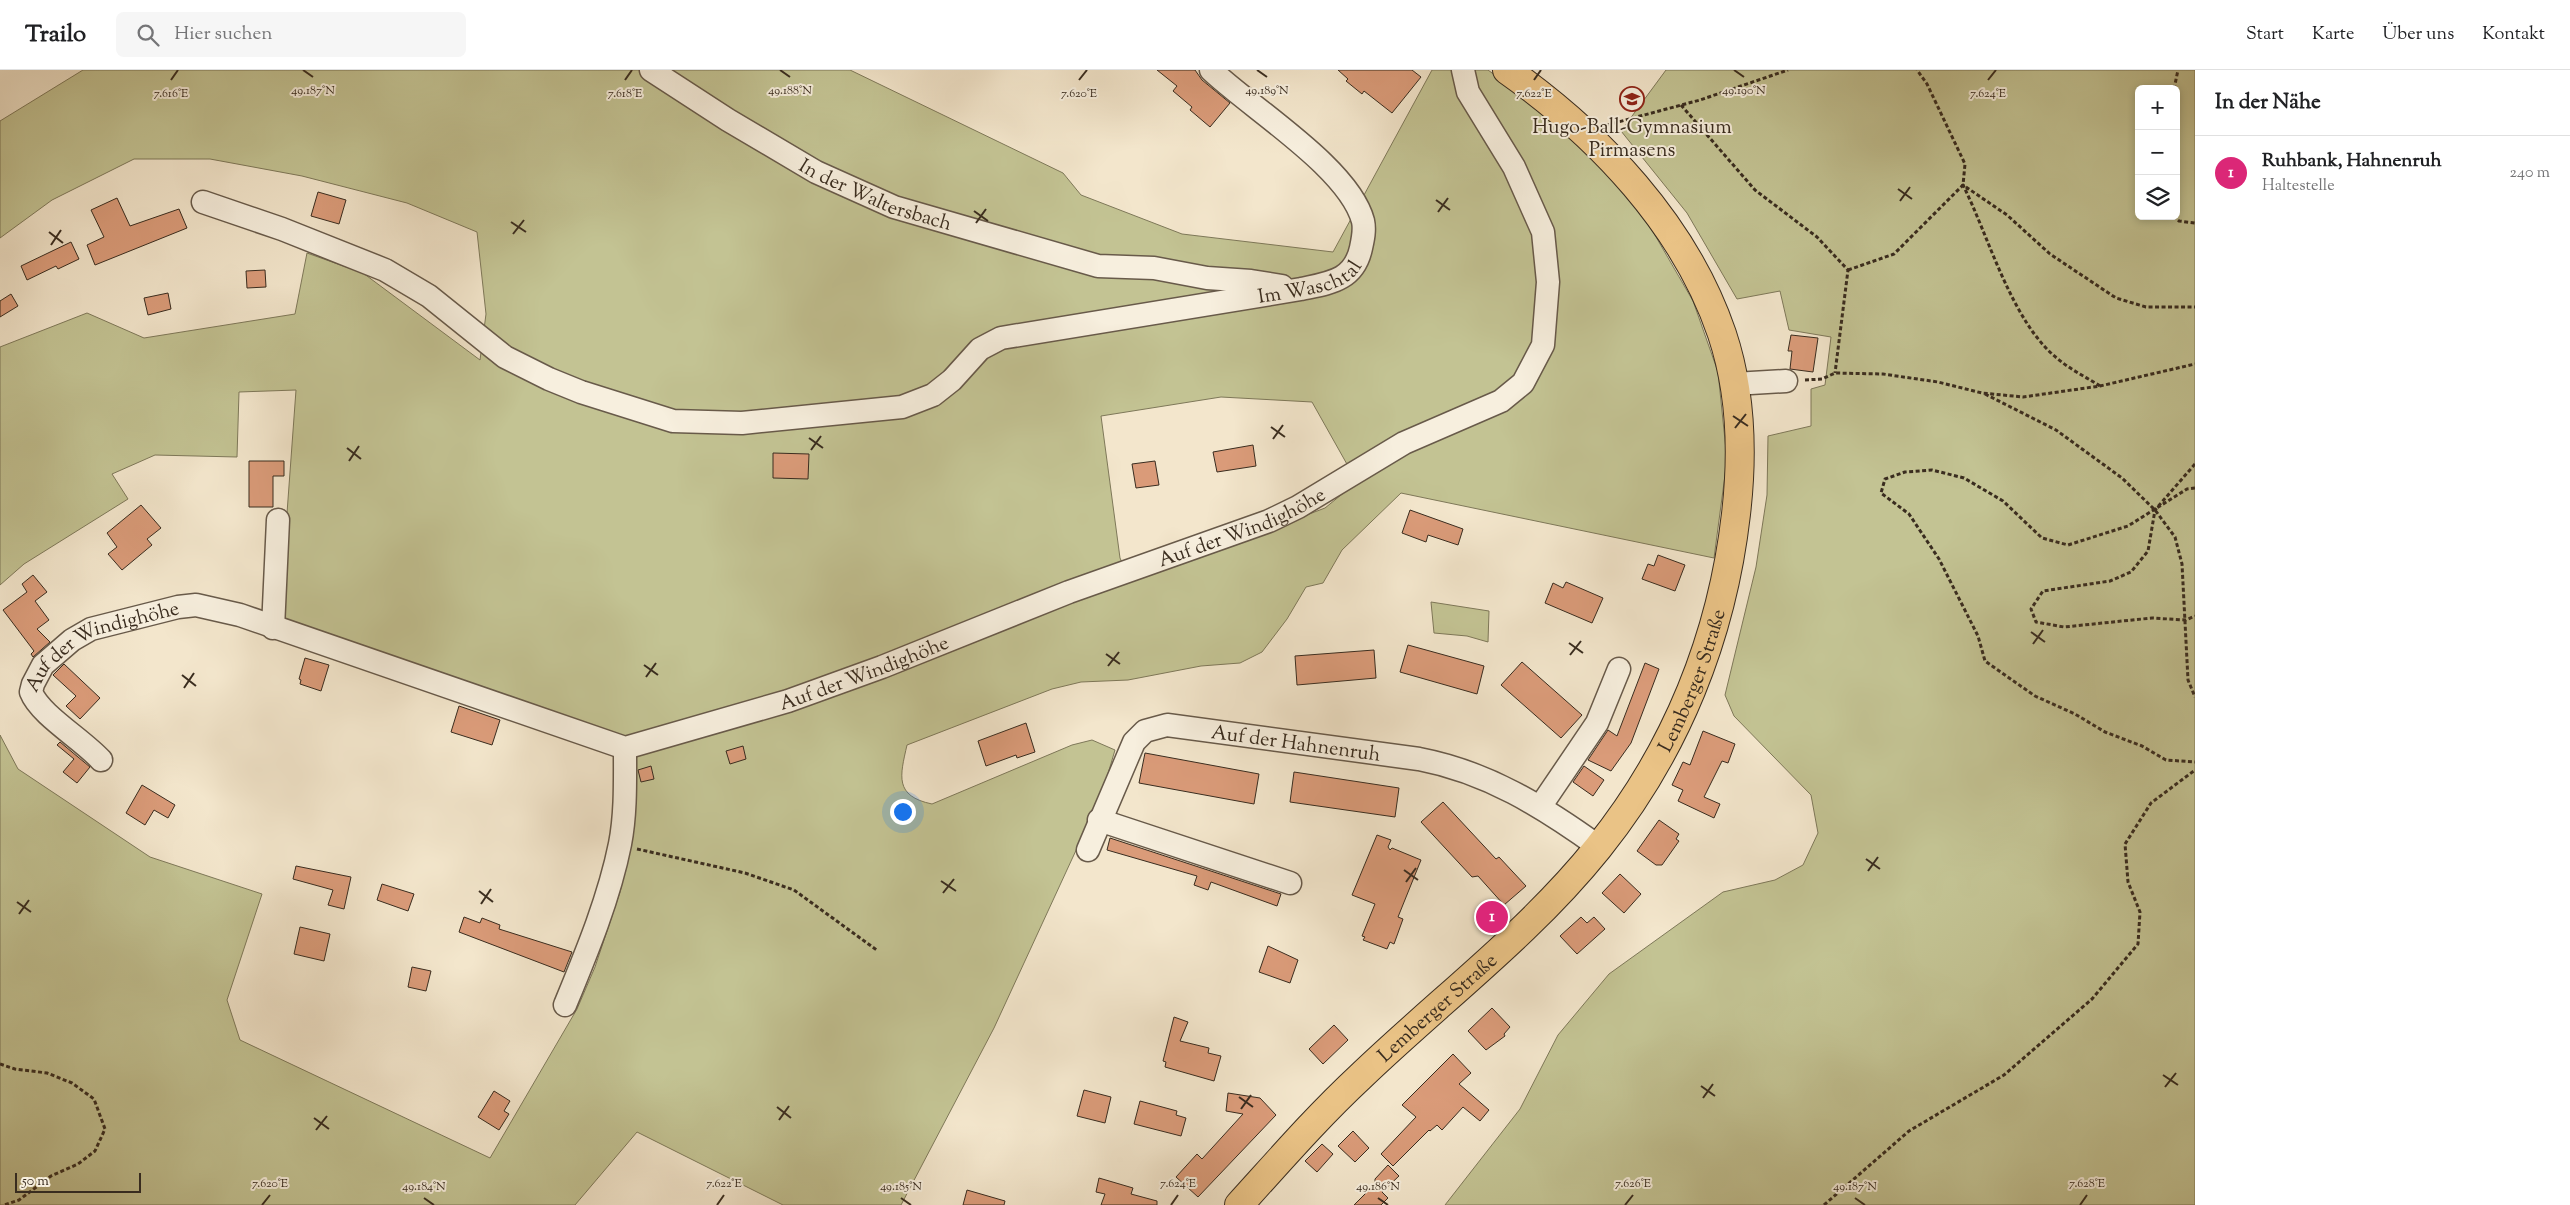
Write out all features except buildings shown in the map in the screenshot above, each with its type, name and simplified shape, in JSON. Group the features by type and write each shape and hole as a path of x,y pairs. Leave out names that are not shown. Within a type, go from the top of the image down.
{"main road":[{"name":"Lemberger Straße","path":"1240,1205 1307,1129 1358,1078 1554,898 1599,847 1654,767 1686,705 1710,644 1731,553 1739,481 1738,411 1734,384 1728,356 1710,304 1681,251 1647,201 1621,170 1582,131 1507,70"}],"street":[{"name":"In der Waltersbach","path":"651,70 728,120 816,172 894,208 1098,266 1154,268 1207,278 1251,281 1301,289"},
{"name":"Im Waschtal","path":"203,202 282,229 385,270 429,296 505,357 549,379 581,392 673,421 742,423 902,406 933,395 952,380 980,349 1001,338 1301,289 1337,282 1348,272 1360,255 1364,232 1363,221 1349,193 1316,156 1266,118 1211,70"},
{"name":"Auf der Windighöhe","path":"101,760 87,744 40,708 32,692 37,675 43,665 72,640 92,629 178,607 196,605 240,615 273,628 625,748 788,701 882,667 1069,592 1269,521 1298,507 1404,442 1476,413 1508,395 1523,383 1542,345 1548,282 1543,232 1514,167 1468,92 1463,70"},
{"path":"1734,384 1786,380"},
{"path":"273,628 278,520"},
{"path":"1540,807 1597,723 1619,669"},
{"name":"Auf der Hahnenruh","path":"1088,850 1134,742 1146,731 1167,725 1427,760 1475,773 1540,807 1599,847"},
{"path":"565,1005 600,913 620,845 624,815 625,748"},
{"path":"1100,820 1290,883"}],"path":[{"path":"1582,131 1681,105 1788,70"},
{"path":"1917,70 1927,84 1965,164 1963,185 1978,215 1992,256 2032,332 2058,359 2100,386"},
{"path":"2175,85 2178,70"},
{"path":"1681,105 1755,190 1817,237 1848,270"},
{"path":"1848,270 1894,254 1963,185"},
{"path":"1963,185 2007,215 2050,254 2116,298 2146,307 2195,307"},
{"path":"2179,220 2195,223"},
{"path":"1834,373 1848,270"},
{"path":"1786,380 1822,379 1834,373 1883,374 1938,382 1982,393 2023,397 2100,386 2195,364"},
{"path":"1982,393 2056,430 2122,478 2155,510 2175,537 2182,564 2188,680 2195,697"},
{"path":"2195,464 2155,510 2148,551 2131,572 2110,581 2044,592 2031,609 2036,622 2064,627 2152,618 2186,620 2195,616"},
{"path":"2195,488 2187,489 2128,526 2068,546 2042,538 2004,501 1964,478 1932,470 1905,472 1885,479 1881,493 1909,514 1939,559 1978,636 1985,662 2035,696 2075,714 2105,732 2142,746 2166,760 2195,762"},
{"path":"1824,1205 1909,1131 2004,1074 2092,998 2138,944 2140,912 2128,882 2125,844 2151,803 2195,770"},
{"path":"620,845 745,873 794,890 878,951"},
{"path":"0,1064 15,1069 47,1073 72,1083 94,1099 105,1129 94,1150 78,1164 51,1176 19,1200 4,1205"}],"green space":[{"path":"83,70 850,70 1063,173 1081,195 1182,234 1333,252 1432,70 1488,70 1594,149 1652,230 1693,301 1718,372 1727,460 1714,558 1401,493 1342,550 1323,583 1306,587 1287,619 1262,652 1240,663 1201,666 1128,680 1081,682 1052,689 907,745 902,775 903,783 911,796 932,804 1072,745 1092,740 1115,750 1102,794 994,1028 901,1205 783,1205 637,1132 575,1205 0,1205 0,735 18,769 150,857 262,894 227,1000 240,1040 490,1158 577,1009 595,967 620,892 633,836 635,796 624,742 279,623 296,390 239,392 237,457 155,455 112,474 128,499 24,564 0,585 0,347 87,313 144,338 295,314 307,253 363,273 480,360 486,314 477,232 407,203 302,176 210,159 134,159 52,200 0,238 0,121","holes":["1221,397 1312,402 1357,482 1325,508 1131,582 1120,558 1101,416"]},
{"path":"1666,70 2195,70 2195,1205 1445,1205 1520,1109 1558,1035 1609,974 1723,892 1775,880 1803,865 1818,833 1811,795 1734,716 1725,695 1756,567 1767,495 1768,436 1811,426 1811,389 1825,385 1831,337 1789,330 1780,291 1737,299 1687,213 1621,131"},
{"path":"1431,602 1489,611 1488,642 1467,636 1434,633"}],"place":[{"name":"Hugo-Ball-Gymnasium Pirmasens","path":"1632,99"},
{"name":"Ruhbank, Hahnenruh","path":"1492,917"}]}
